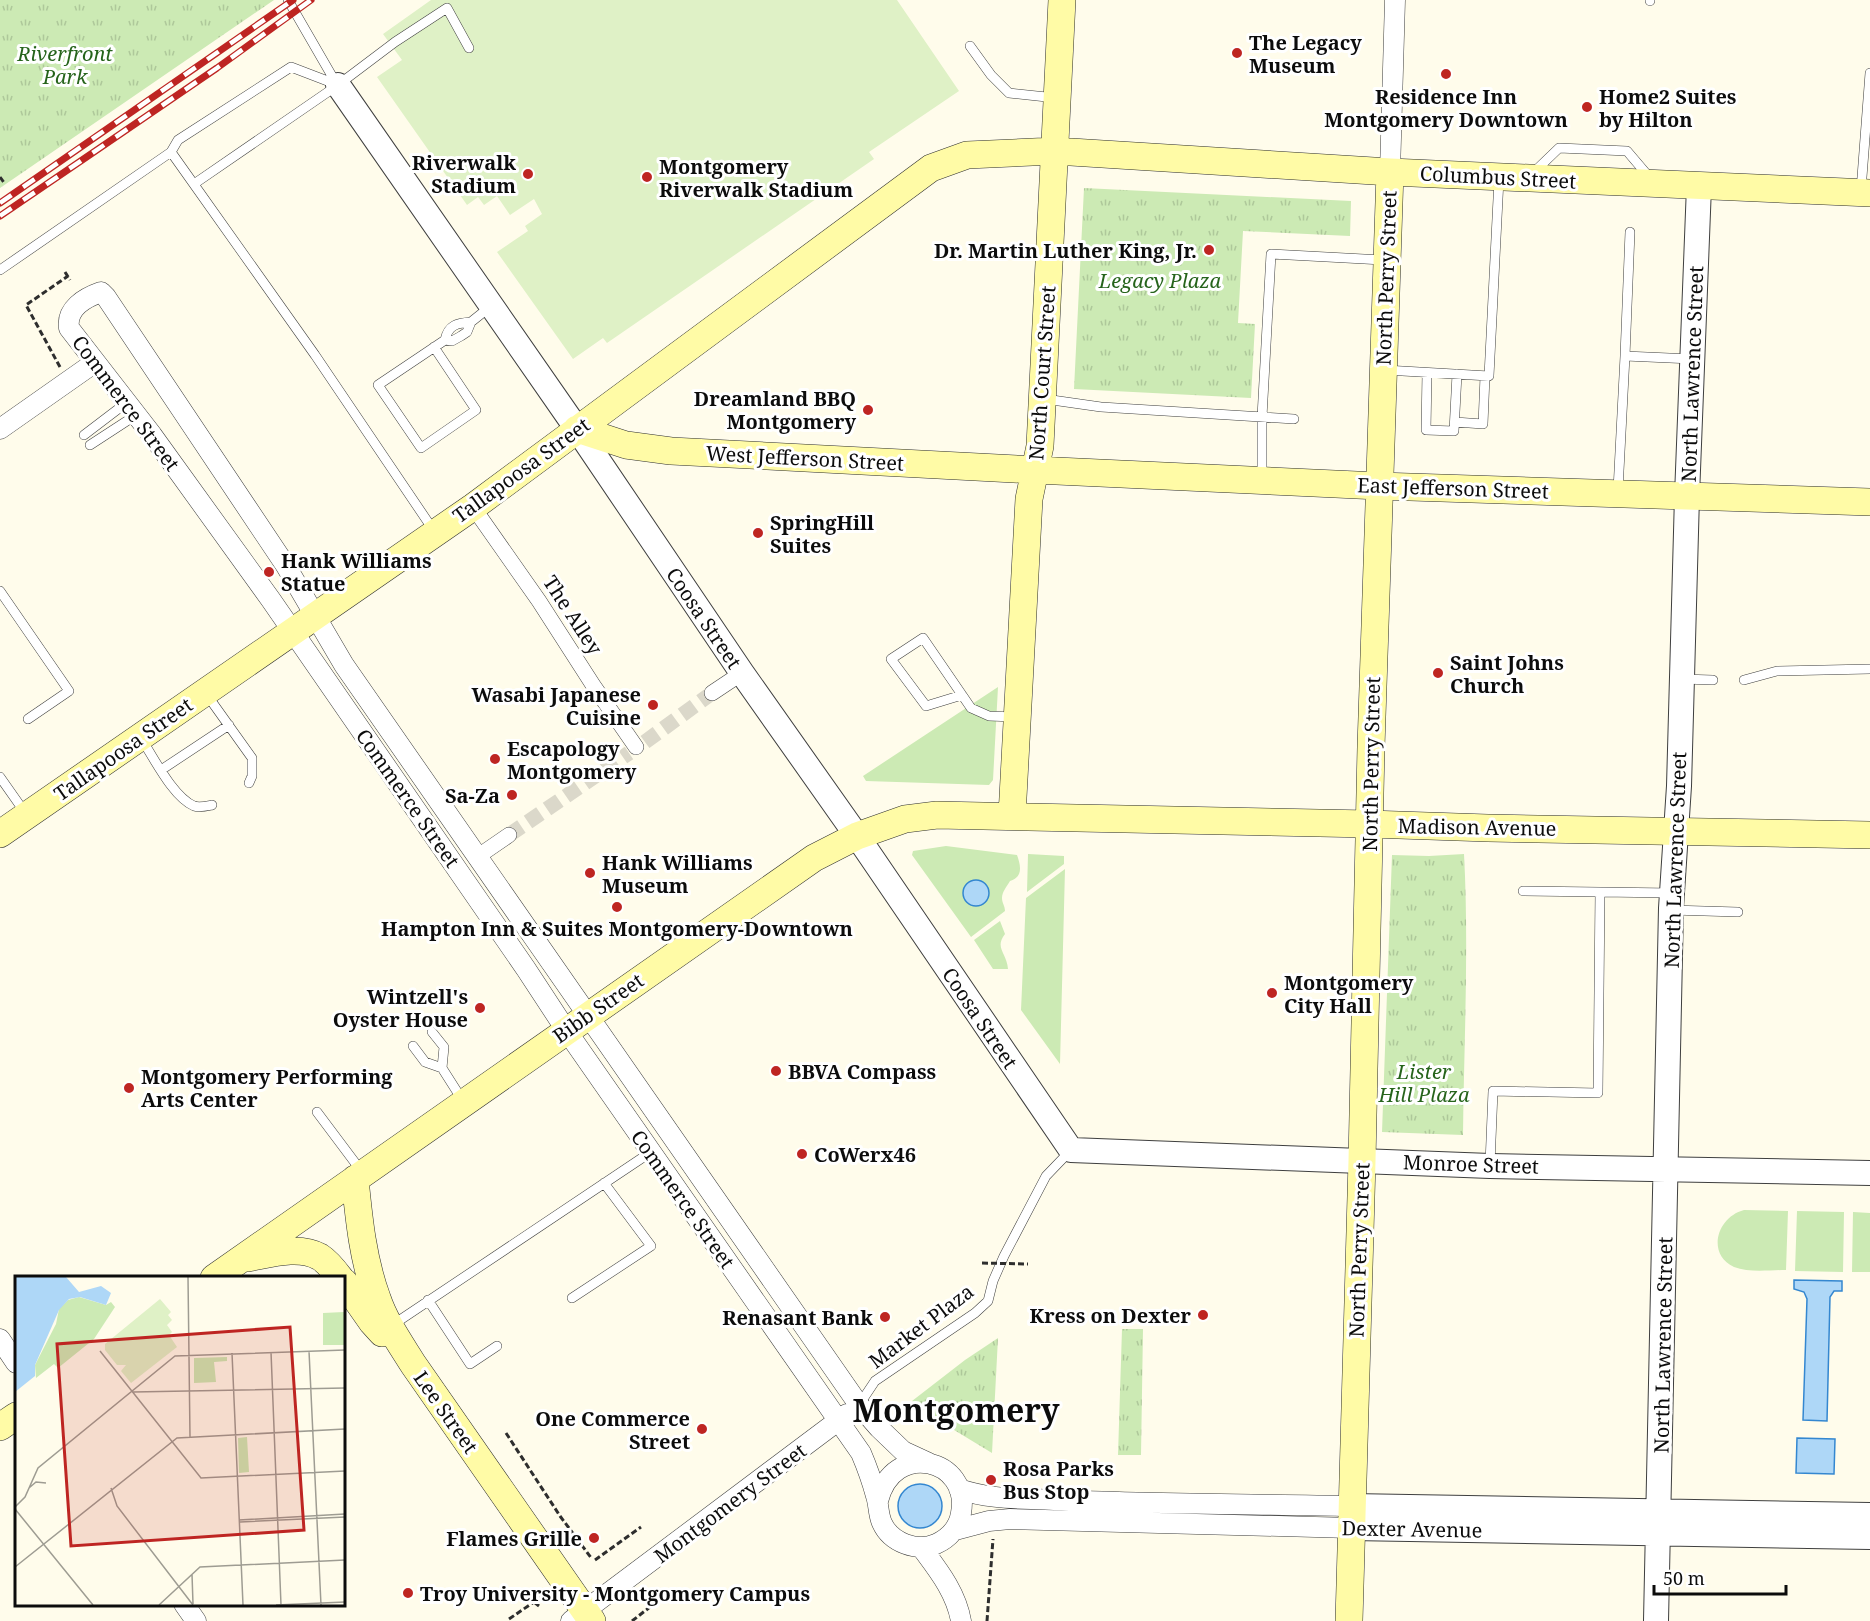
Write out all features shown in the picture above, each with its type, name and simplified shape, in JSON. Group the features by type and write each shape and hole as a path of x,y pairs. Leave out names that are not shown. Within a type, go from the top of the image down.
{"main road":[{"name":"North Court Street","path":"1012,816 1029,500 1040,446 1062,0"},
{"name":"Columbus Street","path":"1054,151 1390,172 1865,193"},
{"name":"Tallapoosa Street","path":"0,834 473,507 931,168 968,155 1054,151"},
{"name":"North Perry Street","path":"1349,1621 1369,824 1390,172"},
{"name":"West Jefferson Street","path":"577,429 626,445 647,448 1035,470"},
{"name":"East Jefferson Street","path":"1035,470 1379,486 1870,502"},
{"name":"Bibb Street","path":"217,1276 814,858 857,836 905,819 938,815 1012,816"},
{"name":"Madison Avenue","path":"1012,816 1870,835"},
{"name":"Lee Street","path":"359,1176 362,1243 385,1329 412,1364 583,1618"},
{"path":"241,1259 294,1251 307,1253 319,1256 338,1276"},
{"path":"345,1283 372,1322 385,1329"},
{"path":"0,1427 15,1417"}],"street":[{"name":"North Perry Street","path":"1390,172 1395,0"},
{"name":"Coosa Street","path":"338,85 577,429 1071,1150"},
{"name":"North Lawrence Street","path":"1656,1621 1672,902 1699,186"},
{"name":"Commerce Street","path":"878,1501 861,1453 566,1030 304,625 286,566 106,297 101,292 91,296 72,310 67,319 69,328 94,363 304,625 344,665 859,1405 903,1451 929,1463"},
{"path":"0,429 94,363"},
{"name":"The Alley","path":"473,507 637,747"},
{"path":"712,693 742,673"},
{"path":"477,857 509,835"},
{"name":"Monroe Street","path":"1071,1150 1490,1166 1870,1173"},
{"path":"0,1339 15,1362"},
{"name":"Montgomery Street","path":"583,1618 859,1405"},
{"path":"929,1463 940,1467 950,1474 959,1489 963,1506 961,1518 955,1530 946,1539 934,1545 909,1546 889,1534 882,1524 878,1501 881,1490 886,1479 905,1465 929,1463"},
{"name":"Dexter Avenue","path":"959,1489 978,1496 995,1498 1351,1517"},
{"name":"Dexter Avenue","path":"955,1530 989,1521 1010,1520 1351,1517 1659,1522 1870,1515"},
{"name":"Dexter Avenue","path":"1659,1522 1870,1537"},
{"path":"921,1547 954,1596 961,1621"},
{"path":"185,1606 195,1621"}],"lane":[{"path":"288,0 338,85"},
{"path":"194,184 338,85 394,42 447,8 469,48"},
{"path":"970,46 991,75 1009,93 1057,98"},
{"path":"0,270 171,152 178,140 291,67 338,85"},
{"path":"1865,193 1870,73"},
{"path":"171,152 309,345 435,533"},
{"path":"1455,422 1482,424 1500,177"},
{"path":"1618,494 1630,232"},
{"path":"1262,481 1262,417 1271,254 1387,260"},
{"path":"434,347 477,410 421,448 378,385 434,347 445,340 452,341 467,332 471,322 491,306"},
{"path":"1625,356 1692,358"},
{"path":"1383,370 1487,376"},
{"path":"1427,373 1426,430 1454,431 1457,374"},
{"path":"1042,399 1101,407 1294,419"},
{"path":"84,435 131,409"},
{"path":"90,445 131,409"},
{"path":"0,591 69,691 28,719"},
{"path":"962,695 926,706 891,659 922,638 962,695 971,708 989,716 1018,717"},
{"path":"1744,680 1777,671 1870,669"},
{"path":"1682,679 1713,680"},
{"path":"205,693 252,758 252,776 249,783"},
{"path":"161,770 229,725"},
{"path":"140,738 184,800 196,807 212,805"},
{"path":"0,777 27,816"},
{"path":"1523,891 1600,892 1738,912"},
{"path":"1490,1166 1493,1091 1598,1093 1600,892"},
{"path":"432,1032 444,1047 442,1068"},
{"path":"413,1046 425,1062 442,1068 464,1102"},
{"path":"317,1112 359,1176"},
{"name":"Market Plaza","path":"859,1405 876,1382 988,1301 993,1281 1004,1256 1046,1176 1071,1150"},
{"path":"385,1329 651,1152"},
{"path":"572,1298 651,1246 604,1183"},
{"path":"428,1300 470,1364 497,1346"}],"path":[{"path":"0,177 5,184"},
{"path":"68,276 26,305 68,381"},
{"path":"982,1263 1028,1264"},
{"path":"506,1433 593,1562 641,1527"},
{"path":"987,1621 994,1530"},
{"path":"529,1590 539,1605"},
{"path":"509,1619 540,1598"},
{"path":"632,1616 634,1621 650,1606"}],"green space":[{"name":"Riverfront Park","path":"0,0 274,0 0,188"},
{"name":"Montgomery Riverwalk Stadium","path":"431,0 897,0 959,91 869,152 874,159 607,343 603,338 573,359 497,252 528,231 525,226 542,214 534,199 510,215 497,196 484,205 478,197 467,205 377,77 402,60 383,34"},
{"name":"Legacy Plaza","path":"1084,188 1351,201 1350,236 1243,231 1238,323 1255,324 1251,398 1074,389"},
{"path":"998,687 993,780 989,785 866,781 863,776"},
{"path":"946,846 1017,855 1019,874 1010,881 1002,896 1005,911 971,937 912,855 913,851"},
{"path":"1028,854 1064,856 1064,864 1027,892"},
{"name":"Lister Hill Plaza","path":"1464,854 1466,959 1463,1135 1382,1132 1392,855"},
{"path":"1065,869 1060,1064 1021,1010 1026,898"},
{"path":"1000,921 1005,934 1001,947 1008,969 993,969 974,940"},
{"path":"1744,1210 1788,1211 1786,1270 1740,1269 1725,1261 1720,1254 1718,1236 1722,1228 1727,1220"},
{"path":"1797,1211 1844,1212 1843,1272 1795,1271"},
{"path":"1853,1212 1870,1213 1870,1272 1852,1272"},
{"path":"1122,1329 1143,1329 1141,1455 1118,1455"},
{"path":"998,1338 992,1453 936,1419 912,1401"}],"water":[{"path":"976,880 985,884 989,893 985,902 976,906 967,902 963,893 967,884"},
{"path":"1794,1280 1842,1281 1842,1291 1834,1291 1830,1297 1827,1421 1803,1420 1807,1299 1804,1292 1794,1289"},
{"path":"1797,1438 1835,1439 1834,1474 1796,1473"},
{"path":"920,1484 936,1490 942,1506 936,1522 920,1528 904,1522 898,1506 904,1490"}],"tunnel":[{"path":"645,742 712,693"},
{"path":"509,835 629,753"}],"railway":[{"path":"0,203 293,0"},
{"path":"0,216 217,68 311,0"}],"place":[{"name":"The Legacy Museum","path":"1237,53"},
{"name":"Residence Inn Montgomery Downtown","path":"1446,74"},
{"name":"Home2 Suites by Hilton","path":"1587,107"},
{"name":"Riverwalk Stadium","path":"528,174"},
{"name":"Montgomery Riverwalk Stadium","path":"647,177"},
{"name":"Dr. Martin Luther King, Jr.","path":"1209,250"},
{"name":"Dreamland BBQ Montgomery","path":"868,410"},
{"name":"SpringHill Suites","path":"758,533"},
{"name":"Hank Williams Statue","path":"269,572"},
{"name":"Saint Johns Church","path":"1438,673"},
{"name":"Wasabi Japanese Cuisine","path":"653,705"},
{"name":"Escapology Montgomery","path":"495,759"},
{"name":"Sa-Za","path":"512,795"},
{"name":"Hank Williams Museum","path":"590,873"},
{"name":"Hampton Inn & Suites Montgomery-Downtown","path":"617,907"},
{"name":"Montgomery City Hall","path":"1272,993"},
{"name":"Wintzell's Oyster House","path":"480,1008"},
{"name":"BBVA Compass","path":"776,1071"},
{"name":"Montgomery Performing Arts Center","path":"129,1088"},
{"name":"CoWerx46","path":"802,1154"},
{"name":"Kress on Dexter","path":"1203,1315"},
{"name":"Renasant Bank","path":"885,1317"},
{"name":"One Commerce Street","path":"702,1429"},
{"name":"Rosa Parks Bus Stop","path":"991,1480"},
{"name":"Flames Grille","path":"594,1538"},
{"name":"Troy University - Montgomery Campus","path":"408,1593"}],"district":[{"name":"Montgomery","path":"956,1409"}]}
